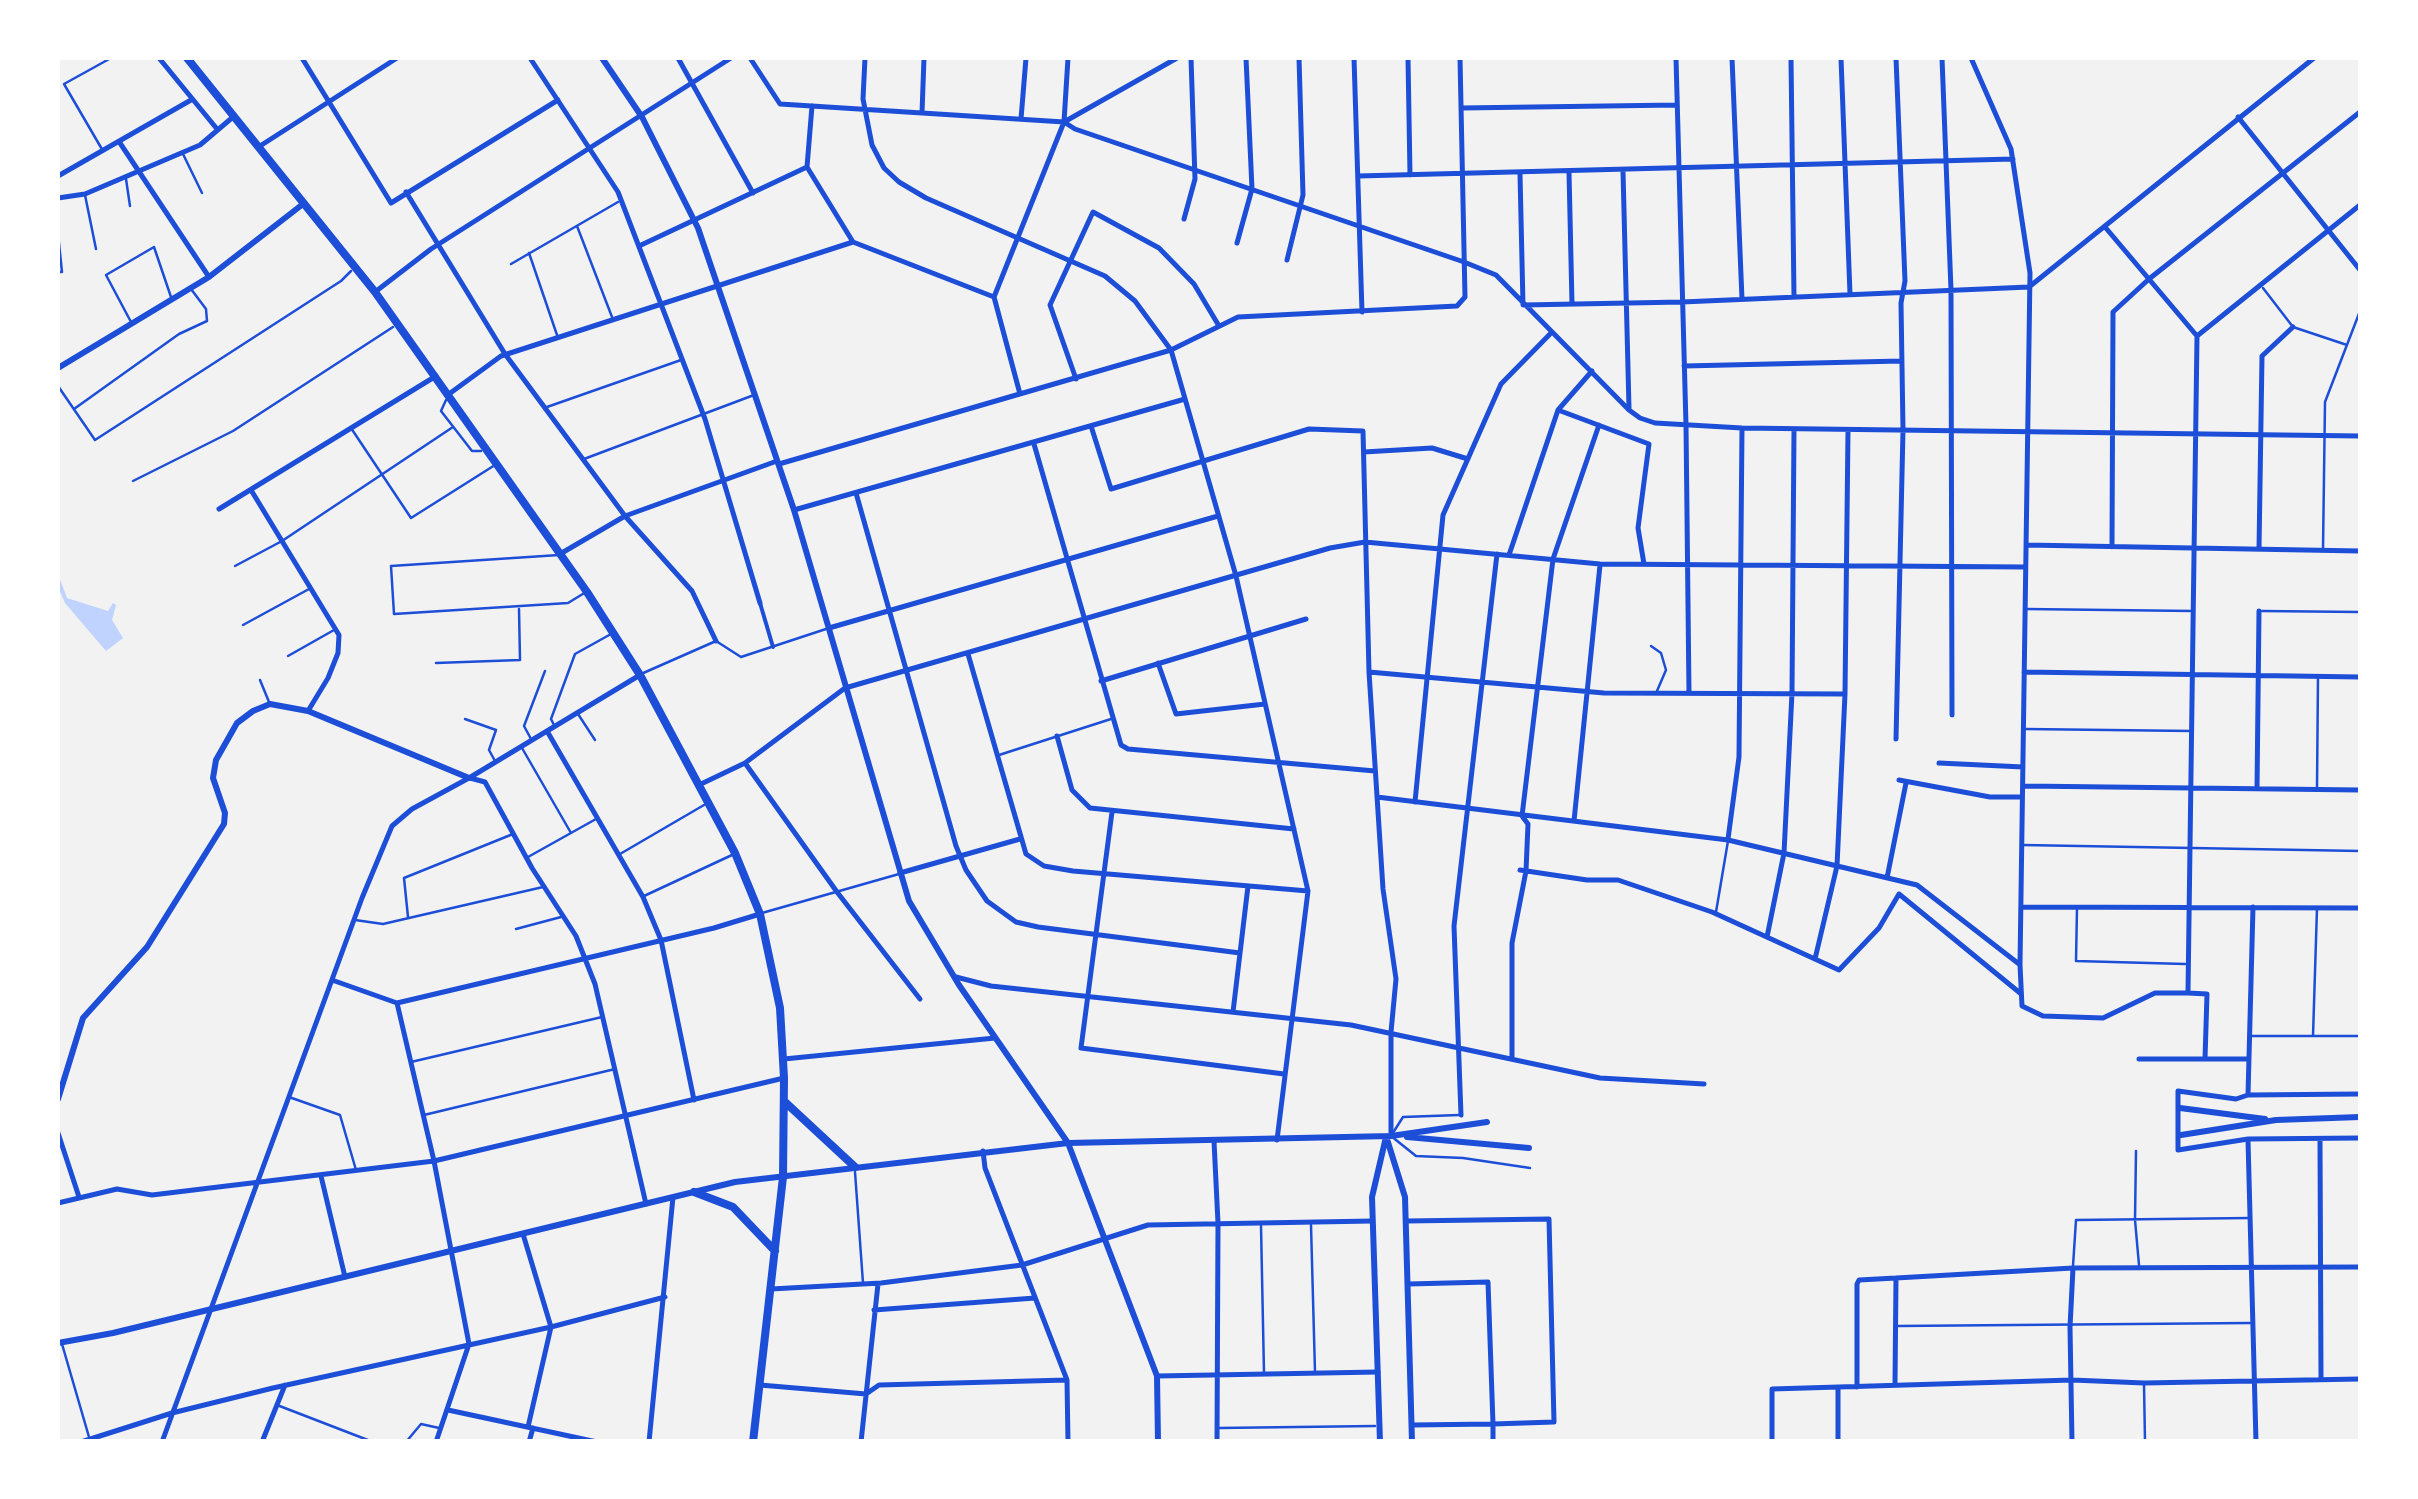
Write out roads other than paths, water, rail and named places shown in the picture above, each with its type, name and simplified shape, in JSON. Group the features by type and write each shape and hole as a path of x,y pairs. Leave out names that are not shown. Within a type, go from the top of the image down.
{"main road":[{"path":"188,58 398,324 586,592 640,675 710,802 760,914 780,1008 785,1102 783,1177 754,1442"},
{"path":"785,1102 855,1167"},
{"path":"694,1192 732,1207 775,1251"}],"street":[{"path":"159,58 218,130"},
{"path":"302,58 392,203 558,100"},
{"path":"257,148 397,58"},
{"path":"530,58 622,200 704,415 773,647"},
{"path":"602,58 642,117 694,220 794,510 910,901 953,976 1068,1143 1158,1376 1158,1442"},
{"path":"678,58 753,193"},
{"path":"374,292 438,244 731,58"},
{"path":"750,58 780,104 1064,122 1464,262 1496,275 1629,410 1656,423 1848,430 2360,436"},
{"path":"865,58 863,99 872,145 884,168 926,198 1105,276 1135,302 1171,350 1236,576 1308,892 1276,1140"},
{"path":"922,113 924,58"},
{"path":"1021,119 1026,58"},
{"path":"1020,394 994,297 1064,122 1068,58"},
{"path":"1064,122 1176,58"},
{"path":"1184,219 1194,170 1191,58"},
{"path":"1237,243 1252,189 1246,58"},
{"path":"1286,260 1302,206 1299,58"},
{"path":"1354,58 1362,312"},
{"path":"1408,58 1410,175"},
{"path":"560,554 625,516 723,479 1171,350 1238,317 1457,306 1465,297 1460,58"},
{"path":"1676,58 1689,693"},
{"path":"1732,58 1742,300"},
{"path":"1791,58 1794,297"},
{"path":"1840,58 1850,294"},
{"path":"1896,58 1904,430 1896,738"},
{"path":"1942,58 1951,290 1952,715"},
{"path":"1972,58 2012,159 2028,244 2022,1006 2043,1016 2103,1018 2155,993 2206,994 2205,1059"},
{"path":"1523,305 2029,287 2314,58"},
{"path":"58,176 191,100"},
{"path":"1461,108 1678,105"},
{"path":"812,106 807,167 854,242 994,297"},
{"path":"2112,546 2113,312 2360,112"},
{"path":"58,198 85,194 200,145 232,117"},
{"path":"2238,117 2360,270"},
{"path":"120,143 209,277"},
{"path":"1358,176 2012,159"},
{"path":"639,246 807,167"},
{"path":"1623,171 1629,410"},
{"path":"1569,172 1572,304"},
{"path":"1520,173 1523,305"},
{"path":"406,192 506,354 625,516 692,591 716,641"},
{"path":"58,368 209,277 303,204"},
{"path":"2197,336 2360,205"},
{"path":"1076,379 1050,305 1092,212 1159,248 1194,284 1218,326"},
{"path":"2105,226 2197,336 2188,993"},
{"path":"449,394 506,354 854,242"},
{"path":"2260,549 2262,356 2293,326"},
{"path":"1415,802 1443,516 1501,384 1552,332"},
{"path":"1684,366 1902,361"},
{"path":"1509,555 1558,410 1592,371"},
{"path":"219,509 436,376"},
{"path":"794,510 1185,399"},
{"path":"1558,410 1650,444 1638,528 1644,564"},
{"path":"1512,1058 1512,943 1528,824 1522,816 1553,559 1599,425"},
{"path":"1090,426 1111,489 1309,430 1363,431 1369,672 1383,889 1396,980 1390,1032 1388,1136 1372,1196 1380,1442"},
{"path":"1728,840 1738,756 1742,428"},
{"path":"1767,937 1784,854 1792,693 1794,429"},
{"path":"1814,959 1837,866 1845,694 1848,430"},
{"path":"1034,444 1120,745 1128,750 1375,771"},
{"path":"1364,452 1432,448 1468,459"},
{"path":"252,490 339,636 338,653 328,678 308,711"},
{"path":"856,493 960,857 988,901 1016,922 1240,953"},
{"path":"829,628 1218,516"},
{"path":"700,784 745,763 845,688 1330,548 1365,542 1600,564 2025,568"},
{"path":"2026,545 2360,551"},
{"path":"1460,1115 1454,926 1497,554"},
{"path":"1574,821 1600,564"},
{"path":"2257,789 2259,610"},
{"path":"1101,681 1306,619"},
{"path":"968,654 1026,854 1044,866 1308,892"},
{"path":"1158,663 1176,714 1265,704"},
{"path":"1369,672 1589,692 1845,694"},
{"path":"2024,672 2360,677"},
{"path":"162,1442 392,826 412,808 470,778 640,675"},
{"path":"58,1099 83,1018 147,947 224,824 214,778 216,760 237,723 270,704 308,711 484,782 576,936 628,1116 646,1204"},
{"path":"547,731 643,896 661,940 694,1100"},
{"path":"1058,736 1072,790 1090,808 1294,829"},
{"path":"745,763 920,1000"},
{"path":"1938,763 2023,767"},
{"path":"1887,878 1902,781 1990,798 2022,797"},
{"path":"2023,786 2360,790"},
{"path":"1377,797 1728,840 1903,882 1930,893 2020,965"},
{"path":"1112,812 1081,1048 1284,1074"},
{"path":"900,873 1020,839"},
{"path":"1523,871 1618,880 1715,914 1839,970 1879,928 1903,882"},
{"path":"1232,1014 1248,886"},
{"path":"1899,894 2022,994"},
{"path":"2021,907 2360,908"},
{"path":"2248,1095 2253,908"},
{"path":"332,980 397,1003 760,914"},
{"path":"953,976 992,986 1350,1024 1600,1078 1704,1084"},
{"path":"397,1003 434,1161 469,1344 436,1442"},
{"path":"783,1059 996,1038"},
{"path":"2139,1060 2248,1060"},
{"path":"58,1203 118,1189 152,1195 434,1161 784,1078"},
{"path":"2360,1094 2248,1095 2236,1100 2178,1091 2178,1150 2248,1139 2360,1138"},
{"path":"2180,1108 2276,1120"},
{"path":"2181,1135 2276,1120 2360,1117"},
{"path":"60,1343 694,1192 783,1177 1068,1143 1388,1136 1486,1122"},
{"path":"58,1133 79,1198"},
{"path":"1388,1136 1529,1148"},
{"path":"1388,1136 1405,1197 1412,1442"},
{"path":"2248,1139 2257,1441"},
{"path":"2320,1139 2321,1379"},
{"path":"1214,1140 1218,1442"},
{"path":"983,1151 985,1168 1067,1380 1068,1442"},
{"path":"321,1176 345,1277"},
{"path":"650,1442 673,1197"},
{"path":"1406,1221 1549,1219 1554,1422 1412,1426"},
{"path":"771,1290 878,1284 1022,1265 1148,1224 1372,1221"},
{"path":"523,1234 551,1327 529,1442"},
{"path":"1857,1387 1859,1280 2073,1268 2360,1267"},
{"path":"2072,1442 2073,1268"},
{"path":"1895,1384 1896,1278"},
{"path":"1408,1284 1488,1282 1493,1442"},
{"path":"861,1442 878,1284"},
{"path":"80,1442 172,1413 285,1385 665,1298"},
{"path":"874,1310 1035,1298"},
{"path":"1158,1376 1378,1372"},
{"path":"1772,1442 1772,1389 2072,1380 2144,1383 2360,1379"},
{"path":"760,1385 866,1394 879,1385 1067,1380"},
{"path":"262,1442 285,1385"},
{"path":"1838,1388 1838,1442"},
{"path":"447,1410 596,1442"}],"lane":[{"path":"104,152 64,84 111,58"},
{"path":"182,153 202,193"},
{"path":"126,178 130,206"},
{"path":"85,194 96,249"},
{"path":"511,264 622,200"},
{"path":"576,225 613,318"},
{"path":"58,234 62,272 58,272"},
{"path":"132,324 106,274 154,247 172,300"},
{"path":"528,252 558,337"},
{"path":"58,386 95,440 341,281 354,268"},
{"path":"2262,286 2293,326 2347,345"},
{"path":"74,409 179,334 207,320 206,309 190,288"},
{"path":"2323,551 2325,402 2360,311"},
{"path":"133,482 233,431 398,324"},
{"path":"544,408 682,360"},
{"path":"449,394 441,411 472,451 488,451"},
{"path":"582,460 756,395"},
{"path":"235,566 282,541 453,427"},
{"path":"352,428 410,518 497,464"},
{"path":"560,554 391,566 394,614 568,603 586,592"},
{"path":"243,625 310,588"},
{"path":"436,663 520,660 519,608"},
{"path":"2025,609 2193,611"},
{"path":"2259,610 2360,612"},
{"path":"640,675 716,641 741,658 829,628"},
{"path":"288,656 336,629"},
{"path":"555,726 551,718 575,654 613,633"},
{"path":"1651,646 1661,653 1666,670 1656,693"},
{"path":"532,740 524,726 545,671"},
{"path":"2318,676 2318,790"},
{"path":"260,680 270,704"},
{"path":"578,713 596,740"},
{"path":"465,719 496,730 489,750 496,762"},
{"path":"998,756 1112,719"},
{"path":"2023,729 2192,732"},
{"path":"521,747 571,833"},
{"path":"619,855 710,802"},
{"path":"527,857 598,818"},
{"path":"408,918 404,878 515,834"},
{"path":"1715,914 1728,840"},
{"path":"2022,846 2360,852"},
{"path":"643,896 735,854"},
{"path":"760,914 900,873"},
{"path":"354,920 383,924 544,886"},
{"path":"2077,907 2076,961 2188,964"},
{"path":"2313,1036 2317,908"},
{"path":"516,929 563,917"},
{"path":"410,1063 602,1017"},
{"path":"2249,1036 2360,1036"},
{"path":"422,1115 615,1068"},
{"path":"289,1096 340,1115 356,1171"},
{"path":"1460,1115 1403,1117 1388,1136 1416,1156 1530,1168"},
{"path":"2136,1151 2139,1268"},
{"path":"855,1167 863,1285"},
{"path":"2073,1268 2076,1220 2250,1218"},
{"path":"1310,1222 1315,1374"},
{"path":"1260,1223 1264,1374"},
{"path":"1896,1326 2254,1323"},
{"path":"60,1343 90,1438"},
{"path":"2144,1383 2145,1442"},
{"path":"277,1406 374,1442"},
{"path":"406,1442 421,1424 441,1428"},
{"path":"1217,1428 1380,1426"}],"water":[{"path":"58,574 67,598 108,611 113,603 116,605 112,620 123,638 106,651 65,603 58,587"}]}
